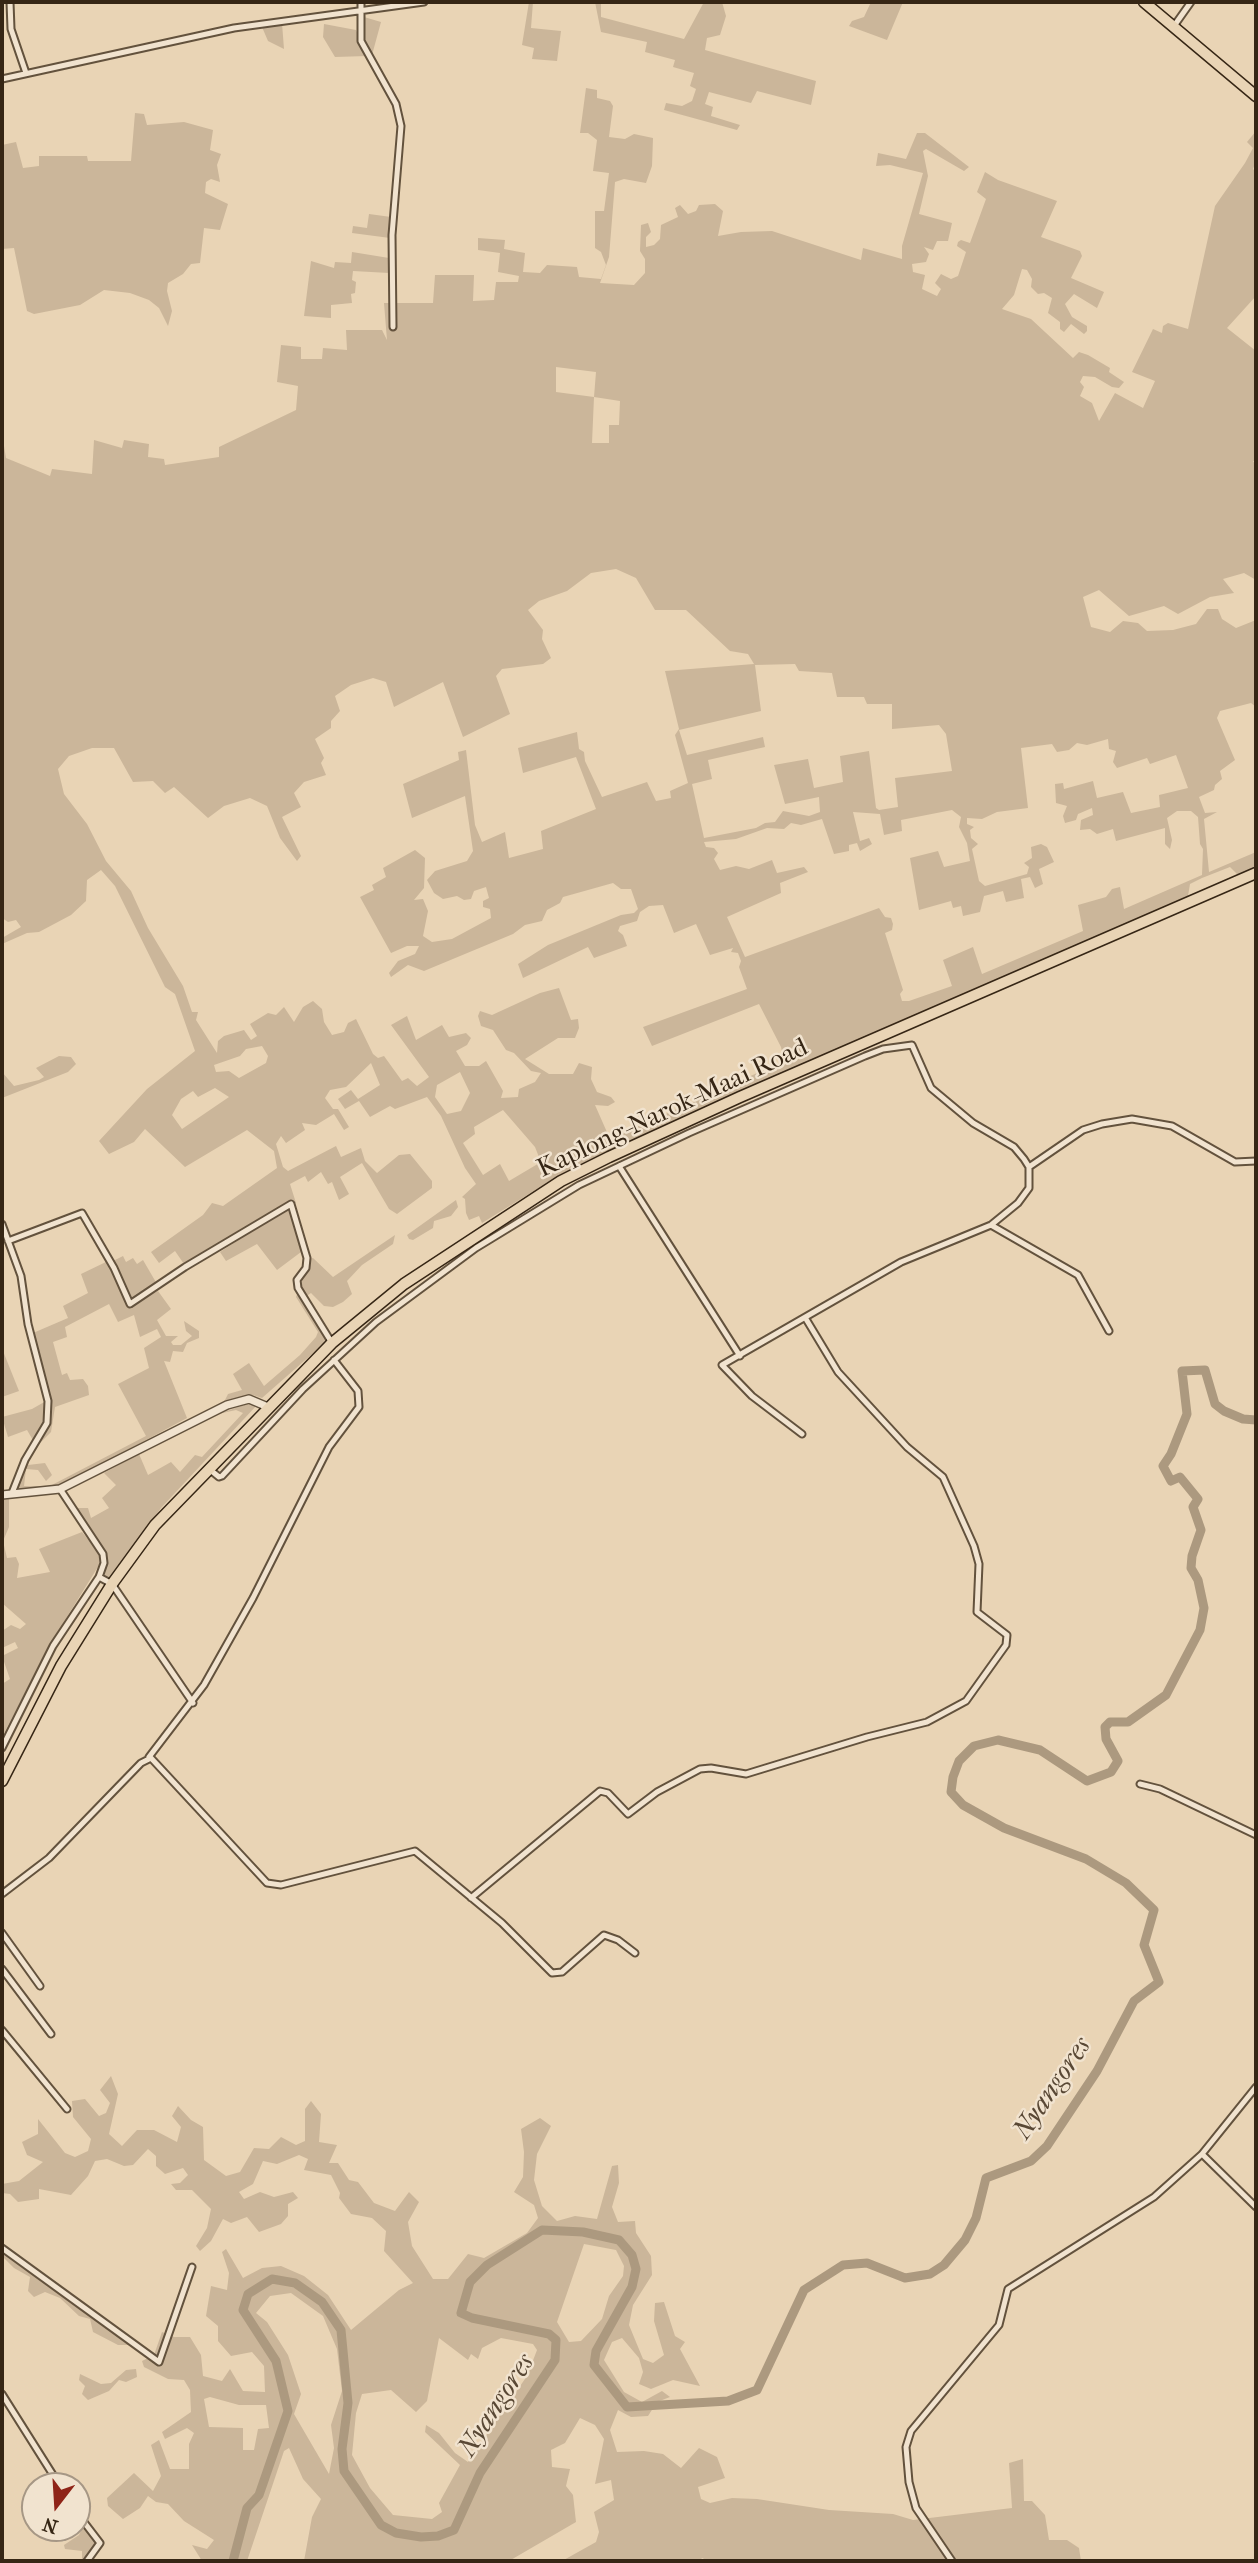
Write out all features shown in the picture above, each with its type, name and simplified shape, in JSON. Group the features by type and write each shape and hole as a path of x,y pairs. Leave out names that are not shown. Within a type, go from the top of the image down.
{"highway":[{"path":"1144,2 1256,96"},
{"name":"Kaplong-Narok-Maai Road","path":"2,1781 61,1666 112,1584 155,1525 332,1343 412,1279 561,1181 667,1129 1256,873"}],"street":[{"path":"10,2 11,29 26,73"},
{"path":"2,79 234,28 361,5 424,2"},
{"path":"1174,26 1191,2"},
{"path":"361,5 361,41 396,104 401,126 392,235 393,327"},
{"path":"208,1468 219,1477 224,1475 334,1360 376,1322 509,1228 579,1185 618,1166 865,1056 908,1044 917,1051 922,1072 931,1088 973,1123 1014,1147 1030,1167"},
{"path":"802,1434 722,1367 901,1262 991,1225 1026,1193 1030,1167 1083,1130 1132,1119 1171,1126 1235,1162 1256,1161"},
{"path":"618,1166 740,1356"},
{"path":"8,1241 82,1213 114,1268 130,1304 185,1267 291,1204 307,1258 306,1268 297,1280 298,1288 332,1343"},
{"path":"503,1217 509,1228"},
{"path":"2,1224 21,1276 35,1352 45,1383 48,1412 47,1423 25,1460 12,1493"},
{"path":"991,1225 1078,1275 1109,1331"},
{"path":"412,1279 421,1288"},
{"path":"471,1898 600,1791 605,1791 628,1814 657,1791 700,1769 746,1774 867,1737 927,1722 966,1702 1006,1646 1007,1635 977,1612 979,1564 974,1546 943,1478 907,1447 838,1372 806,1319"},
{"path":"2,1894 49,1858 148,1758 193,1703 253,1598 330,1447 359,1408 358,1391 334,1360"},
{"path":"2,1495 46,1493 60,1489 227,1405 249,1399 268,1407"},
{"path":"2,1748 53,1646 99,1577 104,1563 103,1554 60,1489"},
{"path":"99,1577 112,1584 193,1703"},
{"path":"13,1725 26,1731"},
{"path":"148,1758 164,1769 267,1883 281,1885 411,1850 423,1855 552,1973 562,1972 604,1935 618,1940 635,1953"},
{"path":"1140,1784 1160,1788 1256,1835"},
{"path":"2,1933 40,1986"},
{"path":"2,1969 51,2034"},
{"path":"2,2030 67,2109"},
{"path":"952,2561 916,2508 909,2482 906,2447 911,2431 999,2325 1008,2289 1133,2213 1202,2154 1256,2087"},
{"path":"1202,2154 1256,2207"},
{"path":"2,2248 159,2362 192,2267"},
{"path":"2,2395 51,2472"},
{"path":"87,2561 100,2543 91,2531"}],"shaded area":[{"path":"529,2 533,2 531,28 561,31 557,61 532,59 534,48 522,45"},
{"path":"595,2 601,2 601,17 684,39 704,2 722,2 726,16 720,35 707,38 705,50 816,81 811,105 757,91 751,103 709,92 705,104 713,107 711,116 740,125 737,130 664,110 666,103 682,106 692,101 696,89 690,86 694,73 673,67 675,60 645,52 647,42 601,32"},
{"path":"871,2 903,2 887,40 849,26 852,21 864,17"},
{"path":"364,17 381,22 372,55 362,37"},
{"path":"282,23 284,49 268,41 262,27"},
{"path":"324,24 356,30 367,56 335,57 323,37"},
{"path":"586,88 597,90 597,98 610,101 613,106 609,137 625,139 634,134 653,138 652,166 646,183 624,179 615,182 609,257 600,283 634,285 645,273 645,259 640,251 641,225 648,223 651,232 646,237 646,247 654,245 660,239 661,225 678,217 675,208 680,205 688,214 696,211 699,205 715,204 723,211 718,236 772,231 861,260 863,248 902,259 902,246 923,173 890,165 876,166 878,153 906,159 917,133 925,133 969,167 964,171 926,149 923,151 928,176 919,214 952,223 948,241 937,241 933,250 924,247 929,254 926,262 912,264 913,272 925,275 922,289 937,296 941,289 935,283 941,274 951,279 958,276 966,252 957,246 958,242 961,240 970,243 986,199 977,192 985,172 998,180 1057,201 1041,237 1080,251 1082,256 1071,278 1104,292 1097,308 1074,294 1065,304 1072,317 1087,326 1087,331 1084,334 1071,324 1064,332 1060,329 1060,322 1048,313 1052,298 1044,293 1038,294 1031,287 1032,279 1027,270 1022,269 1014,295 1002,309 1031,319 1073,358 1079,352 1088,355 1110,368 1109,372 1124,382 1119,388 1112,387 1095,377 1083,376 1080,382 1084,387 1080,396 1092,403 1099,421 1115,393 1143,408 1155,381 1132,372 1153,329 1162,333 1163,326 1168,323 1188,329 1215,206 1245,163 1253,148 1247,142 1256,131 1256,161 1253,169 1256,172 1256,296 1227,328 1256,351 1256,461 1253,461 1256,466 1256,580 1244,573 1223,579 1234,593 1210,597 1178,614 1164,606 1129,616 1099,590 1083,597 1091,627 1110,632 1123,621 1138,623 1147,631 1173,630 1196,624 1207,609 1218,609 1222,619 1236,628 1256,620 1256,707 1251,703 1220,711 1217,718 1235,760 1220,771 1222,779 1215,785 1214,790 1199,797 1205,813 1217,812 1204,819 1209,872 1256,852 1256,867 1238,875 1230,867 1202,878 1190,884 1188,896 621,1145 558,1176 482,1223 479,1216 469,1220 465,1199 462,1197 476,1184 465,1168 441,1116 427,1097 395,1109 390,1106 370,1117 359,1101 345,1109 338,1099 351,1090 358,1099 380,1085 371,1063 346,1087 330,1090 325,1098 333,1109 338,1109 349,1127 344,1130 334,1114 316,1125 302,1123 305,1130 286,1143 281,1136 276,1144 283,1167 288,1171 336,1146 341,1157 361,1148 365,1161 377,1173 399,1155 410,1154 432,1181 432,1188 397,1214 389,1209 362,1163 340,1177 349,1194 339,1200 332,1182 328,1184 321,1172 308,1182 305,1176 290,1184 296,1203 287,1202 184,1264 175,1251 159,1263 151,1252 203,1215 212,1203 223,1206 277,1168 274,1151 247,1130 185,1167 145,1129 134,1142 109,1154 99,1141 147,1089 195,1051 175,994 165,987 115,886 101,870 87,880 86,901 71,915 39,932 27,933 2,944 2,938 21,927 16,920 8,922 2,918 2,434 6,458 50,476 52,469 92,474 94,440 122,448 124,440 149,444 148,457 164,459 165,465 219,457 219,447 296,410 298,386 277,382 281,345 301,347 301,359 322,359 323,348 347,350 346,330 382,330 387,340 384,303 433,303 435,275 474,275 473,301 494,300 496,282 518,282 519,276 498,272 500,253 478,250 478,238 505,240 504,249 525,253 523,272 540,273 547,265 577,267 579,277 601,279 606,265 601,252 595,248 595,211 604,211 609,173 593,171 597,140 588,133 580,133","holes":["556,367 596,372 594,397 556,392","594,397 620,401 619,425 609,425 609,443 592,443","616,569 636,578 655,610 686,610 730,651 748,654 754,664 665,671 679,729 675,735 688,783 670,791 671,798 656,801 647,782 602,797 585,761 584,752 579,749 577,732 518,748 523,773 576,757 596,809 541,831 543,849 509,858 505,832 482,842 475,825 466,750 458,752 459,760 403,784 412,818 465,796 473,851 467,861 435,871 427,880 434,893 443,899 457,896 464,900 471,899 474,891 486,887 489,898 483,901 483,907 490,909 491,918 452,939 432,942 423,936 428,911 423,899 414,900 424,888 425,858 415,850 383,868 386,877 372,885 374,890 360,897 391,953 407,946 419,946 415,954 398,961 389,973 391,977 408,965 424,971 513,934 525,925 542,921 547,910 560,903 563,897 613,883 621,889 631,889 638,909 634,913 621,915 548,945 518,964 523,978 588,947 594,958 627,946 623,935 618,931 620,926 637,921 640,912 649,906 663,905 674,933 696,924 710,955 733,948 731,952 738,953 741,961 739,967 747,989 643,1027 652,1046 759,1004 781,1047 784,1061 610,1139 595,1105 608,1106 615,1102 611,1097 597,1092 591,1079 592,1067 579,1063 573,1074 549,1074 525,1059 558,1038 575,1038 579,1028 578,1019 571,1020 559,988 540,993 492,1015 480,1011 478,1016 481,1026 493,1030 506,1050 514,1053 531,1071 541,1073 535,1082 519,1089 518,1097 501,1098 503,1091 486,1061 479,1066 465,1066 456,1051 467,1045 471,1038 466,1033 449,1037 442,1025 416,1040 407,1016 391,1025 429,1077 417,1086 408,1078 402,1081 384,1056 378,1058 373,1054 356,1019 348,1023 344,1032 332,1035 324,1022 322,1009 313,1001 303,1007 294,1022 284,1007 276,1015 268,1013 250,1024 257,1036 251,1040 244,1030 224,1036 218,1041 217,1053 196,1020 198,1012 192,1012 183,986 148,928 131,891 106,861 87,824 64,794 58,769 69,756 92,748 114,748 133,782 153,781 165,793 174,787 208,818 224,806 250,798 267,806 280,838 297,861 301,856 282,817 301,807 294,793 304,782 326,775 321,763 324,758 315,739 331,728 331,721 340,711 335,696 351,685 373,678 386,682 394,707 443,682 463,737 510,714 496,676 502,669 543,664 551,658 542,639 543,630 528,610 539,601 567,591 591,573","795,664 799,671 832,673 837,697 864,697 867,704 892,704 892,729 939,725 946,734 952,771 895,778 898,807 879,810 876,808 869,751 840,756 843,782 814,788 808,759 774,765 785,804 819,797 820,812 809,816 783,811 775,822 704,838 692,784 712,779 708,760 765,747 763,737 687,755 679,730 761,711 755,665","1108,739 1109,749 1116,751 1113,762 1117,768 1147,758 1150,764 1176,755 1188,788 1159,795 1160,807 1131,813 1123,792 1097,798 1093,781 1064,789 1063,783 1055,784 1056,803 1067,806 1063,816 1065,823 1076,820 1078,814 1092,808 1093,815 1081,820 1080,830 1090,829 1097,834 1113,829 1116,841 1165,828 1165,844 1170,849 1172,840 1167,818 1177,811 1191,811 1198,817 1200,844 1203,849 1202,875 1124,909 1120,887 1112,889 1106,897 1078,905 1083,931 982,974 973,947 943,960 952,986 909,1001 902,1001 900,994 903,990 885,933 892,930 893,924 891,918 885,917 879,908 745,957 727,917 781,893 780,883 808,872 804,867 777,873 772,860 749,869 736,866 720,870 714,859 718,853 714,848 706,847 704,842 736,839 767,828 784,829 791,823 801,825 822,819 834,854 849,851 849,845 857,843 860,851 872,844 869,838 860,841 853,812 880,814 884,835 902,831 901,820 952,810 961,817 959,827 967,843 970,861 944,867 938,851 910,858 919,910 951,901 953,908 961,906 963,916 980,912 984,896 1003,891 1006,902 1024,898 1021,879 1030,877 1035,888 1043,884 1039,869 1054,862 1047,847 1041,844 1031,847 1032,858 1024,863 1029,867 1027,874 985,886 979,881 972,849 978,844 971,838 970,830 974,827 967,824 967,818 982,819 997,812 1028,808 1021,748 1052,744 1057,752 1069,750 1077,743 1087,745","262,1046 268,1056 266,1063 239,1078 229,1071 216,1072 214,1065 240,1056 246,1049","460,1072 470,1093 461,1111 447,1114 435,1097 437,1085","215,1088 229,1097 182,1129 172,1115 181,1099 193,1091 198,1097","503,1110 535,1147 541,1162 509,1181 500,1164 483,1175 463,1143 475,1134 474,1127"]},
{"path":"135,113 144,114 147,125 184,122 213,130 210,150 221,154 217,165 220,182 211,179 206,182 205,193 228,204 220,230 204,228 200,263 191,264 183,274 168,283 167,291 172,311 168,326 159,308 149,300 130,293 104,290 80,305 34,314 27,311 14,248 2,249 2,145 16,142 23,168 39,166 39,156 87,156 88,161 131,161"},
{"path":"369,214 391,217 390,238 352,233 353,226 367,228"},
{"path":"352,252 389,258 389,273 353,271 352,280 356,282 355,293 351,294 352,303 331,305 331,318 304,316 311,261 334,268 335,262 351,263"},
{"path":"59,1056 71,1057 76,1064 68,1072 2,1098 2,1072 14,1086 39,1080 44,1077 36,1068"},
{"path":"456,1200 458,1207 451,1216 434,1221 433,1228 413,1240 409,1239 407,1235"},
{"path":"289,1207 301,1252 277,1270 257,1244 226,1261 220,1252"},
{"path":"395,1235 393,1244 362,1265 347,1281 352,1294 343,1302 333,1307 324,1306 311,1293 305,1297 299,1288 299,1281 309,1268 309,1259 313,1258 333,1277"},
{"path":"123,1256 126,1262 133,1258 137,1264 143,1260 157,1284 131,1301 113,1261"},
{"path":"108,1261 128,1306 158,1291 171,1309 157,1320 166,1336 178,1336 171,1342 173,1345 181,1345 192,1336 186,1331 184,1321 199,1331 199,1338 187,1343 183,1352 173,1351 170,1362 164,1361 187,1418 58,1487 24,1491 18,1488 19,1480 33,1450 28,1465 45,1463 52,1475 46,1481 38,1470 26,1469 24,1486 50,1486 146,1436 118,1384 149,1368 144,1348 161,1337 157,1329 140,1337 134,1315 118,1322 109,1304 65,1327 67,1337 53,1342 62,1375 67,1373 70,1380 83,1379 88,1386 89,1395 55,1407 51,1432 38,1445 50,1422 51,1405 33,1333 68,1318 63,1306 88,1293 81,1274"},
{"path":"298,1292 328,1340 262,1398 253,1395 224,1402 228,1394 242,1390 233,1374 249,1363 264,1386 300,1355 316,1337 318,1332 296,1297"},
{"path":"2,1352 19,1391 2,1397"},
{"path":"46,1401 45,1421 34,1442 27,1430 8,1437 2,1417 32,1409"},
{"path":"250,1403 257,1405 161,1508 110,1579 102,1574 107,1563 105,1552 75,1508 88,1508 91,1518 109,1508 102,1498 116,1485 104,1473 139,1454 148,1475 171,1462 180,1472 195,1455 202,1457 243,1413 236,1410 218,1414"},
{"path":"9,1499 9,1527 3,1541 7,1558 16,1557 19,1564 17,1578 50,1572 39,1549 82,1532 101,1555 101,1562 52,1641 2,1737 2,1684 10,1679 2,1656 18,1648 15,1642 2,1648 2,1631 11,1625 20,1629 26,1624 2,1603 2,1500"},
{"path":"111,2076 118,2094 109,2134 122,2146 137,2130 154,2130 177,2142 181,2127 172,2116 178,2106 191,2120 203,2127 204,2160 226,2176 240,2172 254,2148 269,2149 281,2137 296,2145 305,2141 305,2109 311,2101 321,2114 319,2142 337,2145 329,2163 338,2163 349,2180 358,2182 374,2203 395,2211 409,2192 419,2202 408,2222 412,2246 433,2279 448,2279 468,2254 484,2258 527,2233 538,2218 534,2205 514,2192 523,2177 521,2129 540,2118 551,2126 537,2154 534,2180 542,2206 557,2221 575,2216 597,2219 612,2166 618,2165 619,2183 612,2207 618,2222 635,2221 636,2233 651,2256 652,2275 633,2305 629,2325 643,2359 653,2363 664,2355 654,2321 655,2303 664,2302 675,2336 685,2342 680,2349 700,2386 673,2380 651,2389 639,2384 643,2372 639,2358 622,2338 612,2342 604,2360 624,2392 642,2402 662,2391 670,2397 657,2402 648,2416 631,2417 618,2410 610,2430 617,2452 644,2451 663,2454 681,2468 699,2448 717,2457 725,2478 698,2487 701,2499 710,2503 732,2498 757,2499 829,2510 893,2514 913,2520 1012,2508 1009,2463 1023,2459 1024,2501 1032,2501 1045,2515 1049,2540 1067,2540 1079,2548 1081,2561 705,2561 703,2558 696,2561 562,2561 596,2542 599,2532 594,2512 614,2500 611,2480 595,2484 604,2439 595,2425 580,2418 565,2443 551,2450 552,2467 570,2469 566,2486 573,2495 576,2522 509,2561 304,2561 312,2517 321,2499 303,2479 289,2448 284,2451 247,2561 202,2561 192,2545 207,2549 214,2540 184,2521 168,2504 156,2502 148,2496 140,2508 123,2519 108,2506 107,2498 134,2473 153,2491 161,2476 151,2445 159,2440 170,2469 189,2469 189,2444 194,2433 187,2428 165,2439 162,2432 191,2412 190,2390 184,2380 168,2379 144,2367 142,2361 154,2355 162,2332 174,2337 190,2337 201,2355 203,2376 222,2381 230,2369 243,2391 265,2392 264,2366 252,2352 231,2356 218,2341 218,2326 206,2316 211,2286 227,2290 229,2273 222,2252 226,2249 243,2278 262,2268 281,2266 304,2276 328,2295 351,2330 399,2290 413,2283 384,2251 386,2231 372,2218 351,2214 339,2198 340,2193 331,2175 304,2170 308,2159 299,2155 277,2164 263,2161 253,2184 239,2192 244,2199 260,2192 274,2197 293,2192 298,2198 288,2204 288,2216 281,2224 259,2232 247,2217 231,2223 223,2219 211,2241 200,2251 196,2246 207,2228 211,2209 192,2190 176,2190 171,2184 180,2183 188,2175 183,2168 165,2174 156,2166 156,2156 148,2149 133,2165 124,2166 107,2159 95,2161 88,2176 71,2195 39,2189 39,2199 18,2202 10,2194 2,2193 2,2184 19,2181 43,2162 27,2155 22,2142 38,2134 38,2119 65,2153 75,2157 88,2151 91,2139 73,2117 72,2101 85,2099 99,2116 106,2113 110,2103 100,2090","holes":["584,2244 616,2250 624,2266 623,2276 609,2296 602,2319 581,2341 569,2342 557,2322","291,2293 323,2316 337,2349 342,2391 331,2425 334,2448 329,2474 294,2414 301,2394 288,2355 267,2322 256,2313 270,2296","439,2338 468,2360 471,2354 478,2359 482,2348 501,2338 533,2344 537,2350 527,2376 468,2462 455,2453 439,2433 426,2425 425,2432 460,2465 439,2503 442,2512 432,2519 393,2515 370,2488 352,2455 356,2413 362,2394 391,2390 416,2412 427,2401","210,2397 239,2405 266,2405 269,2428 258,2429 254,2450 243,2450 243,2428 209,2427 204,2399"]},
{"path":"2,2250 130,2345 118,2345 93,2332 90,2319 79,2316 60,2298 45,2292 34,2297 28,2291 30,2277 14,2268 2,2256"},
{"path":"136,2369 137,2377 126,2382 119,2380 109,2391 88,2400 82,2394 85,2386 79,2380 80,2374 101,2384 111,2383 126,2370"},
{"path":"91,2533 98,2542 85,2561 82,2561 82,2551 65,2549 64,2545 68,2542 91,2542"}],"waterway":[{"name":"Nyangores","path":"233,2561 247,2508 259,2495 288,2411 276,2361 243,2310 248,2294 272,2279 295,2283 322,2302 341,2330 348,2403 342,2449 344,2471 381,2525 396,2533 421,2537 438,2536 454,2530 480,2473 555,2360 556,2340 549,2334 472,2318 461,2313 470,2282 487,2265 542,2230 583,2232 619,2240 632,2255 636,2269 632,2287 596,2351 594,2365 627,2407 728,2401 757,2390 804,2290 843,2265 867,2263 905,2278 930,2274 944,2265 965,2240 976,2218 986,2178 1031,2161 1047,2146 1097,2071 1134,2001 1159,1982 1144,1945 1154,1910 1126,1883 1086,1859 1004,1828 963,1805 951,1792 953,1777 959,1761 974,1746 998,1740 1040,1750 1087,1781 1111,1772 1118,1761 1106,1739 1105,1727 1110,1722 1128,1722 1166,1695 1200,1630 1204,1608 1198,1580 1191,1568 1201,1530 1193,1507 1198,1499 1180,1477 1171,1481 1163,1466 1171,1454 1187,1414 1182,1371 1205,1370 1215,1404 1243,1419 1256,1420"}]}
